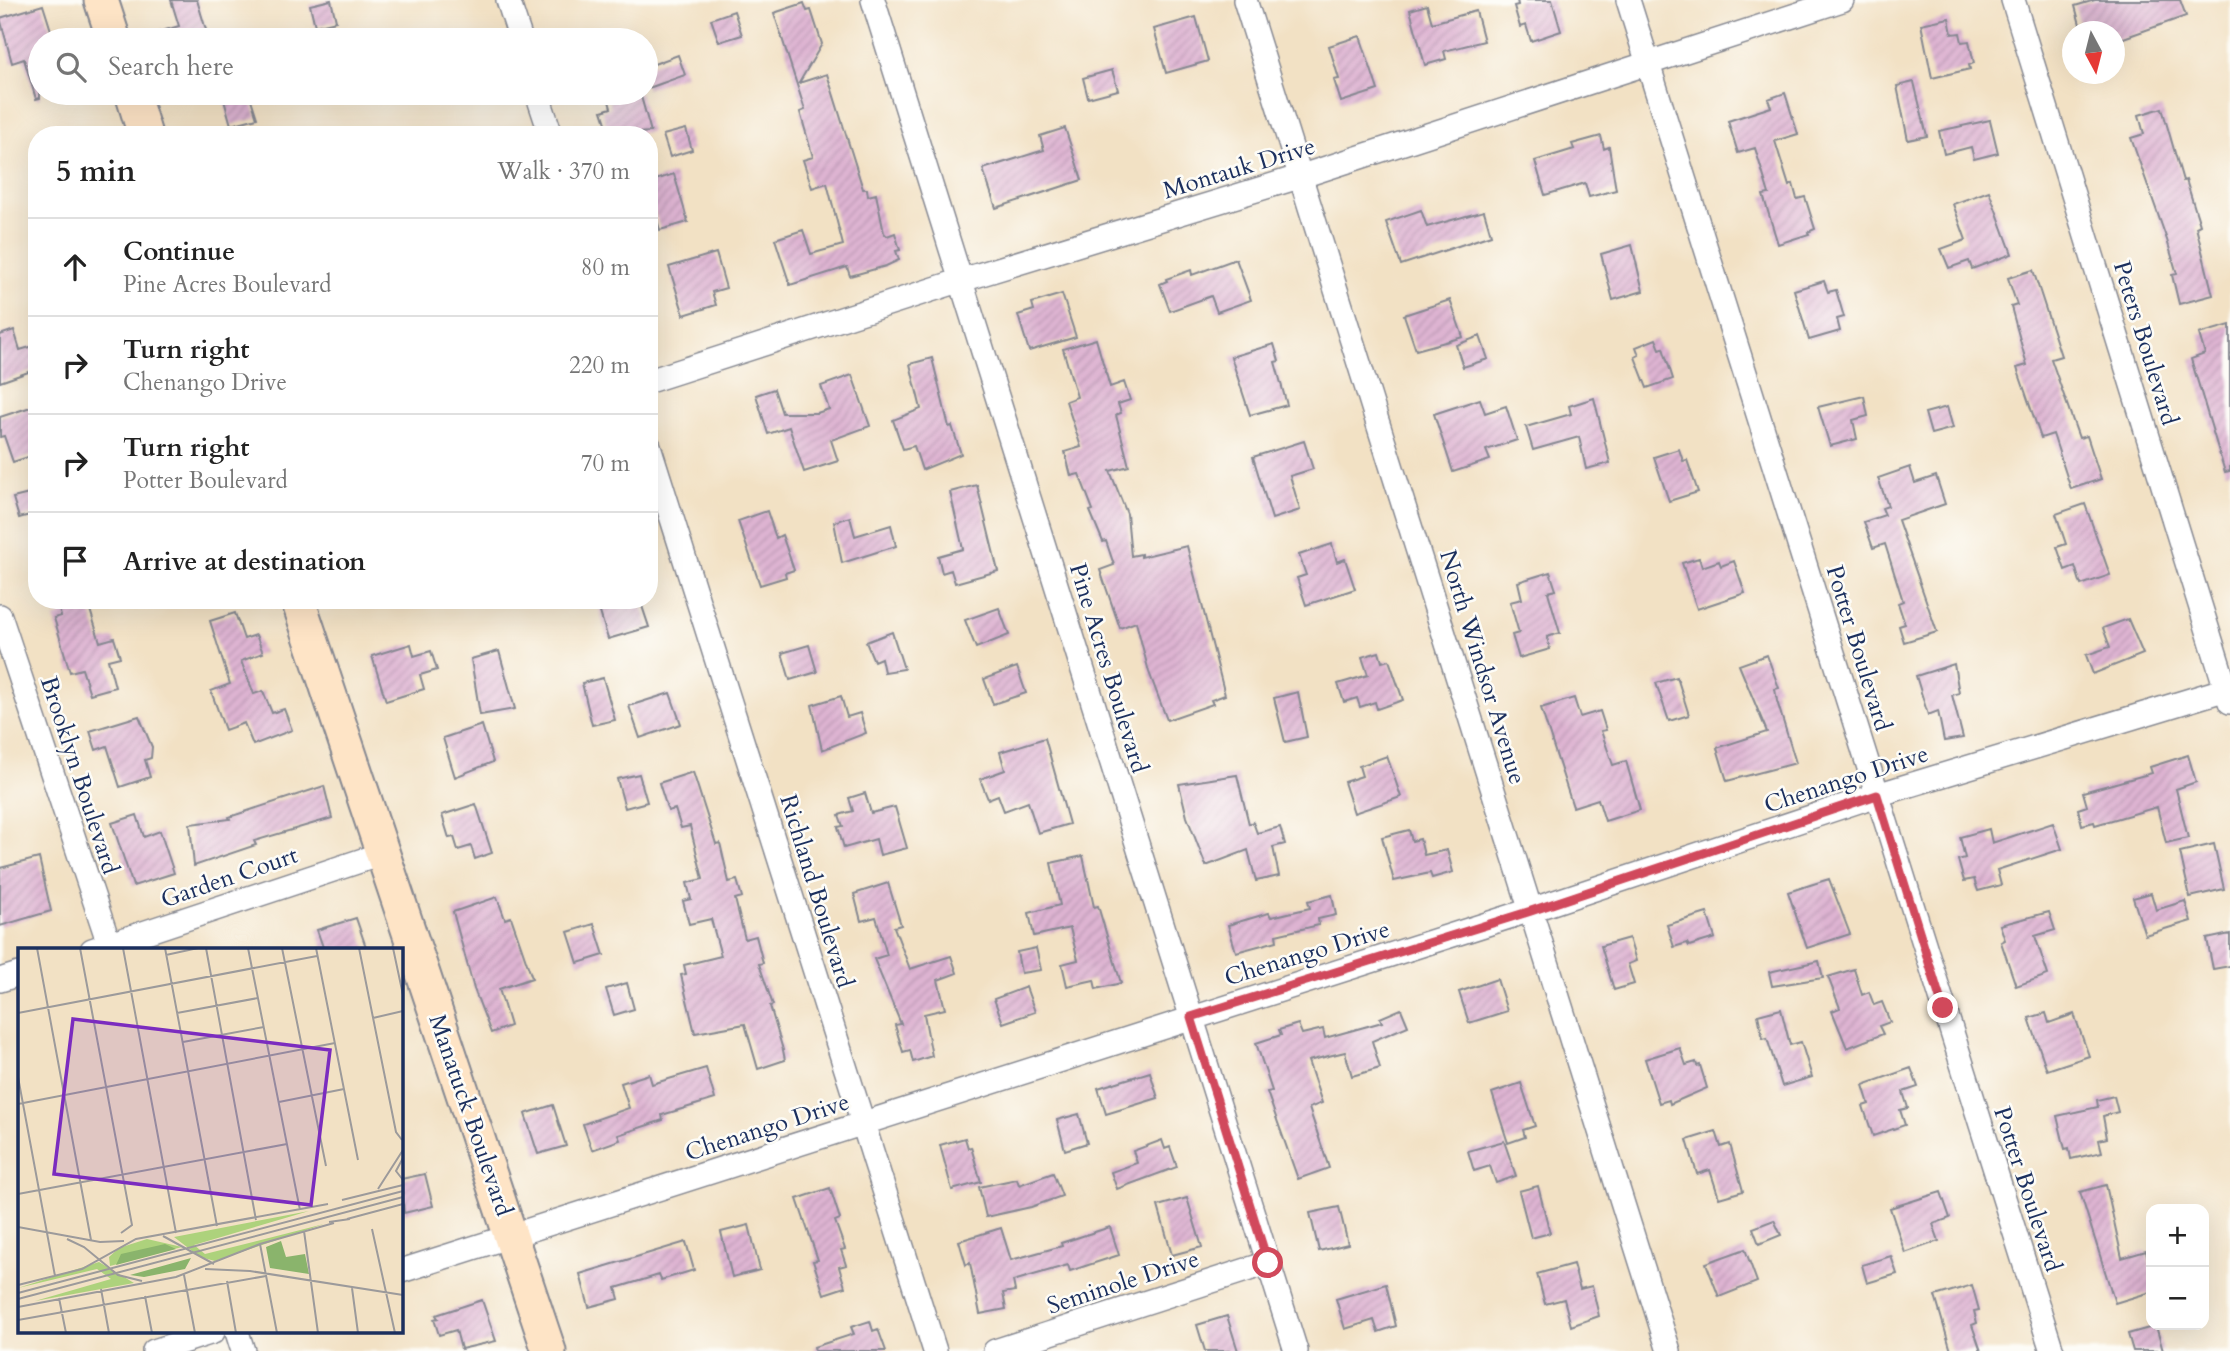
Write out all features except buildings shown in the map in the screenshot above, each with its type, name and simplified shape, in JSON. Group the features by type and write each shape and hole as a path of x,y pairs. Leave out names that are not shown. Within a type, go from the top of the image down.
{"street":[{"path":"101,0 110,28"},
{"path":"508,0 517,28"},
{"name":"Pine Acres Boulevard","path":"873,0 1296,1351"},
{"name":"North Windsor Avenue","path":"1245,0 1669,1351"},
{"name":"Potter Boulevard","path":"1628,0 2052,1351"},
{"name":"Montauk Drive","path":"658,378 962,280 1302,176 1842,0"},
{"name":"Peters Boulevard","path":"2013,0 2229,693"},
{"path":"136,105 142,126"},
{"path":"541,105 548,126"},
{"name":"Richland Boulevard","path":"658,475 935,1351"},
{"name":"Manatuck Boulevard","path":"301,609 550,1351"},
{"name":"Brooklyn Boulevard","path":"0,616 104,948"},
{"name":"Chenango Drive","path":"402,1271 1191,1017 1531,911 1877,795 2229,693"},
{"name":"Garden Court","path":"104,948 384,853"},
{"path":"0,980 18,974"},
{"name":"Seminole Drive","path":"995,1351 1268,1263"},
{"path":"153,1351 206,1334"},
{"path":"238,1334 243,1351"}],"route":[{"path":"1268,1263 1191,1017 1531,911 1877,795 1943,1008"}]}
